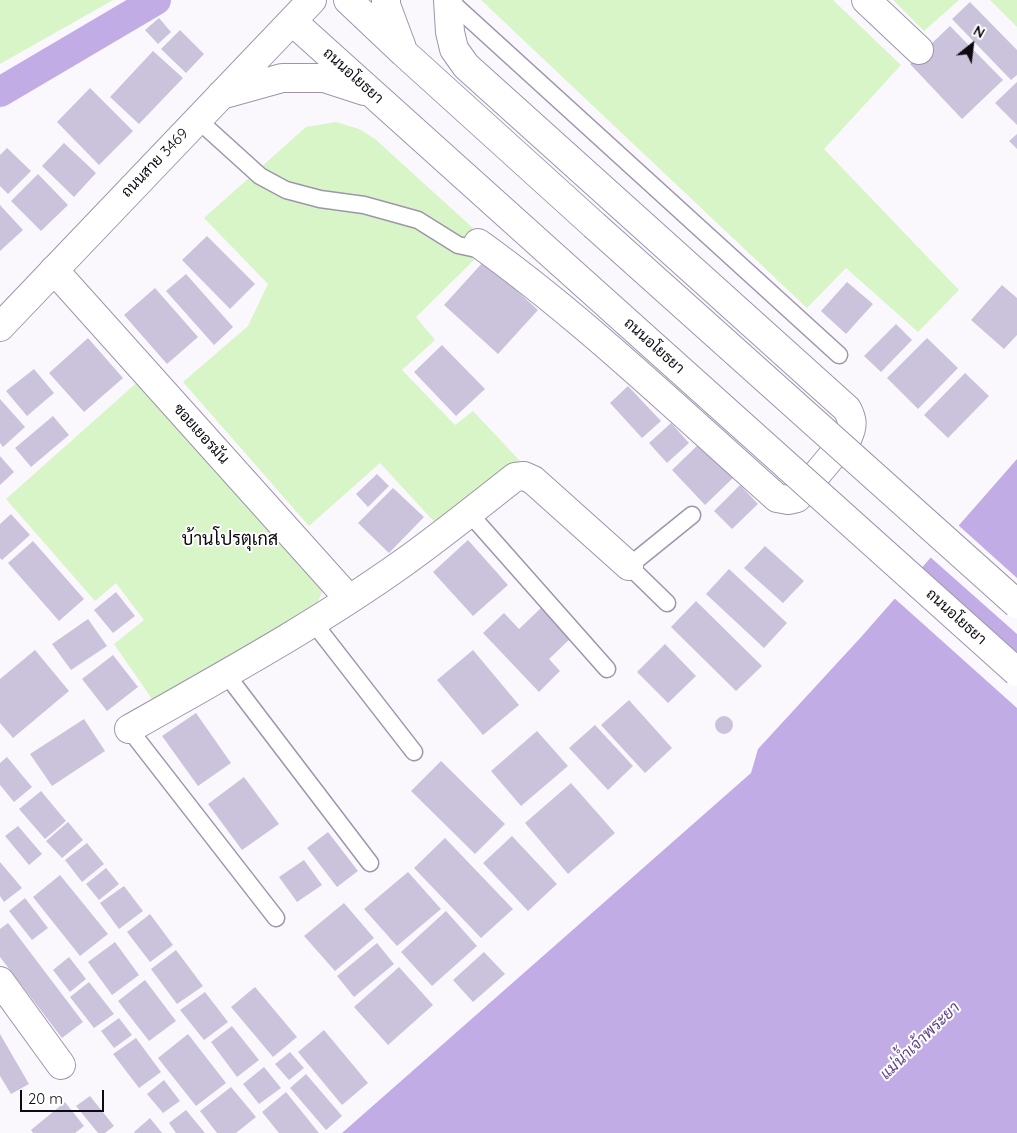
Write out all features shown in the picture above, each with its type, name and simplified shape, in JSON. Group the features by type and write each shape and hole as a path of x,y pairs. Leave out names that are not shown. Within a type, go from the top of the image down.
{"street":[{"name":"ถนนสาย 3469","path":"0,327 312,0"},
{"path":"348,0 404,54 1017,604"},
{"path":"386,0 386,5 404,54"},
{"path":"449,0 454,49 466,66 847,409 852,418 852,426 848,437 797,498 788,500 777,498 572,316 518,272 478,244"},
{"path":"866,0 919,50"},
{"name":"ถนนอโยธยา","path":"292,21 1017,672"},
{"path":"220,95 282,78 324,78 372,94"},
{"name":"ซอยเยอรมัน","path":"54,270 349,599"},
{"path":"129,729 226,674 349,599 403,563 515,477 524,476 533,480 629,566"},
{"path":"0,980 61,1065"}],"lane":[{"path":"449,0 839,356"},
{"path":"197,119 260,176 286,190 320,199 373,207 418,220 458,244 472,248 478,244"},
{"path":"469,513 607,669"},
{"path":"667,603 629,566 692,515"},
{"path":"313,622 414,752"},
{"path":"226,674 370,863"},
{"path":"129,729 276,918"}],"green space":[{"path":"0,0 113,0 0,64"},
{"path":"481,0 833,0 901,65 824,149 959,290 918,332 846,268 807,308"},
{"path":"893,0 959,0 924,31"},
{"path":"990,0 1017,0 1017,27"},
{"path":"336,122 359,129 375,139 473,228 464,241 479,255 416,317 435,340 402,370 455,425 473,411 520,461 439,527 380,463 309,526 183,382 248,326 268,284 204,218 306,127"},
{"path":"142,378 316,573 322,592 313,613 154,702 114,644 144,620 116,583 95,601 6,499"}],"water":[{"name":"แม่น้ำเจ้าพระยา","path":"1017,459 1017,1133 342,1133 751,773 758,749 862,636"}],"pier":[{"path":"957,524 1017,578 1017,634 929,556"},
{"path":"921,566 1017,652 1017,708 893,597"}],"building":[{"path":"970,2 1017,50 1017,75 1011,80 952,19"},
{"path":"159,18 171,32 158,44 145,30"},
{"path":"950,26 1003,80 962,119 910,64"},
{"path":"180,30 204,54 186,73 161,49"},
{"path":"153,51 183,78 139,124 110,97"},
{"path":"1017,82 1017,125 995,103"},
{"path":"90,88 133,131 99,165 57,122"},
{"path":"1017,134 1017,149 1009,141"},
{"path":"64,143 96,173 74,197 42,166"},
{"path":"7,148 31,171 8,194 0,186 0,155"},
{"path":"38,174 68,205 41,231 11,201"},
{"path":"0,205 23,230 0,251"},
{"path":"207,236 255,284 230,309 182,260"},
{"path":"484,261 538,310 498,354 444,305"},
{"path":"186,274 233,327 214,345 166,291"},
{"path":"847,282 873,304 846,334 821,311"},
{"path":"1002,285 1017,298 1017,335 1004,349 971,320"},
{"path":"155,288 198,337 167,364 124,315"},
{"path":"896,324 912,340 881,372 864,356"},
{"path":"88,338 123,378 84,412 49,373"},
{"path":"927,338 958,368 918,409 887,378"},
{"path":"442,345 485,389 456,416 414,372"},
{"path":"34,369 54,393 27,416 6,391"},
{"path":"965,373 989,396 948,438 924,415"},
{"path":"628,386 661,421 642,438 610,403"},
{"path":"0,399 25,427 3,447 0,443"},
{"path":"53,416 69,435 31,467 15,448"},
{"path":"671,423 689,443 667,463 649,443"},
{"path":"699,444 733,478 705,505 672,470"},
{"path":"0,456 14,472 0,485"},
{"path":"377,474 389,486 368,507 356,494"},
{"path":"740,485 758,504 732,529 714,511"},
{"path":"393,488 424,517 389,553 358,523"},
{"path":"11,514 30,535 2,560 0,558 0,524"},
{"path":"468,540 508,585 473,616 433,572"},
{"path":"33,541 84,599 59,621 8,563"},
{"path":"765,546 804,581 783,603 744,568"},
{"path":"729,569 787,623 764,648 706,594"},
{"path":"116,592 135,616 113,633 94,610"},
{"path":"696,601 762,666 736,691 671,627"},
{"path":"542,607 572,637 549,659 560,671 539,692 483,633 504,613 519,629"},
{"path":"88,619 107,646 71,670 52,644"},
{"path":"665,644 696,676 668,703 637,672"},
{"path":"35,650 69,691 13,738 0,723 0,679"},
{"path":"473,650 519,705 483,735 437,680"},
{"path":"113,655 138,687 107,711 82,679"},
{"path":"629,700 672,748 645,773 601,725"},
{"path":"196,713 231,763 198,786 162,736"},
{"path":"724,716 730,719 733,725 730,731 724,734 718,731 715,725 718,719"},
{"path":"84,719 105,751 52,786 30,754"},
{"path":"595,725 633,766 608,790 569,748"},
{"path":"537,731 568,766 521,806 491,771"},
{"path":"7,757 32,787 14,802 0,785 0,763"},
{"path":"441,761 505,824 475,854 411,791"},
{"path":"244,777 279,824 242,850 208,804"},
{"path":"571,783 615,833 568,874 525,823"},
{"path":"41,791 66,821 45,839 19,809"},
{"path":"68,822 83,840 62,858 46,841"},
{"path":"18,826 42,854 29,865 5,836"},
{"path":"328,832 358,871 337,887 307,848"},
{"path":"512,836 557,884 528,911 483,863"},
{"path":"445,838 513,909 481,938 414,868"},
{"path":"87,843 104,864 82,882 65,860"},
{"path":"304,860 322,885 297,902 279,877"},
{"path":"0,862 22,888 4,902 0,896"},
{"path":"106,868 119,884 99,900 86,884"},
{"path":"408,872 441,909 397,946 364,909"},
{"path":"60,875 108,934 80,956 33,897"},
{"path":"124,886 143,911 119,929 100,903"},
{"path":"25,898 48,928 32,940 9,911"},
{"path":"344,903 374,938 335,971 304,936"},
{"path":"446,911 477,946 432,986 401,952"},
{"path":"150,914 173,945 150,962 127,932"},
{"path":"8,923 83,1022 62,1038 0,957 0,929"},
{"path":"115,942 139,975 112,995 88,962"},
{"path":"377,943 394,964 354,997 337,976"},
{"path":"176,950 203,986 177,1004 151,969"},
{"path":"484,952 505,974 473,1002 453,980"},
{"path":"69,957 86,979 70,992 53,970"},
{"path":"399,967 433,1005 388,1045 354,1007"},
{"path":"145,980 176,1021 149,1041 118,1001"},
{"path":"89,982 114,1014 94,1028 70,997"},
{"path":"255,987 297,1037 273,1057 231,1007"},
{"path":"205,992 228,1022 204,1040 180,1010"},
{"path":"119,1018 132,1035 114,1048 101,1031"},
{"path":"232,1026 259,1060 237,1077 211,1042"},
{"path":"324,1030 368,1083 342,1105 298,1052"},
{"path":"0,1034 29,1084 11,1094 0,1076"},
{"path":"188,1034 226,1083 196,1106 158,1058"},
{"path":"136,1038 161,1072 139,1088 113,1054"},
{"path":"290,1052 304,1068 289,1080 275,1064"},
{"path":"264,1067 281,1088 259,1104 243,1084"},
{"path":"306,1074 342,1116 326,1130 290,1088"},
{"path":"164,1080 180,1101 163,1113 147,1094"},
{"path":"231,1087 256,1117 236,1133 217,1133 200,1111"},
{"path":"286,1092 319,1133 279,1133 262,1112"},
{"path":"90,1096 114,1126 105,1133 98,1133 76,1106"},
{"path":"65,1102 84,1126 75,1133 33,1133 31,1130"},
{"path":"186,1110 205,1133 176,1133 169,1123"},
{"path":"150,1118 162,1133 134,1132"}],"waterway":[{"path":"0,92 156,0"}],"district":[{"name":"บ้านโปรตุเกส","path":"230,540"}]}
